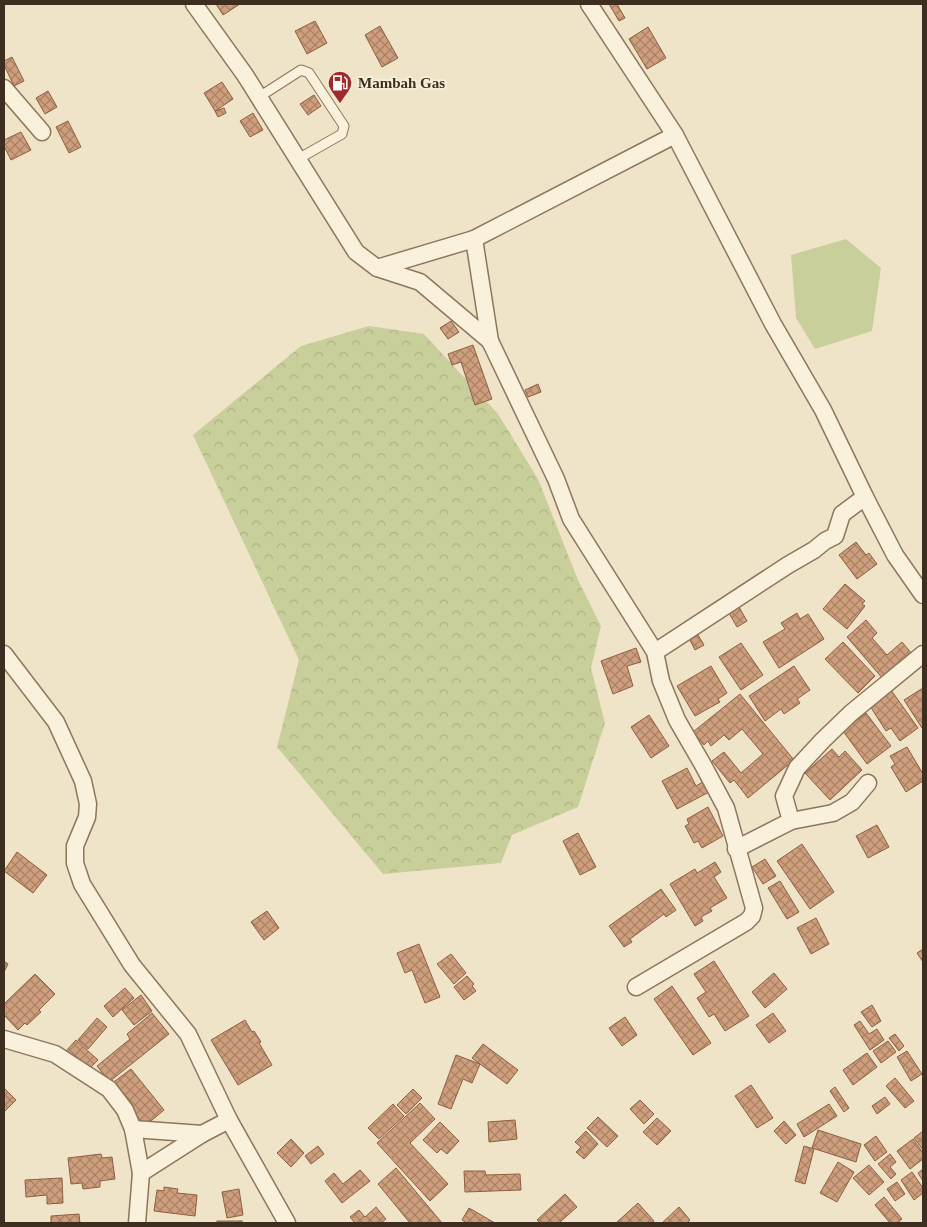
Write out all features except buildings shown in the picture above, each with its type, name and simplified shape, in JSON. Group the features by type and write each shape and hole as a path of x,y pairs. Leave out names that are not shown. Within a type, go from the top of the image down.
{"street":[{"path":"194,4 245,75 356,252 376,268 420,282 490,341"},
{"path":"588,4 674,135 773,324 823,410 895,556 923,595"},
{"path":"4,88 42,132"},
{"path":"376,268 474,239 674,135"},
{"path":"474,239 490,341 556,479 571,519 655,652 661,681 677,720 726,808 754,908 752,916 746,922 636,987"},
{"path":"655,652 835,536 842,514 865,497"},
{"path":"4,654 56,722 83,781 88,804 87,817 75,846 75,863 82,884 132,965 188,1034 229,1120 287,1223"},
{"path":"791,821 784,796 797,768 851,713 923,654"},
{"path":"736,849 791,821 833,813 852,802 868,783"},
{"path":"4,1039 54,1054 108,1089 125,1110 133,1129 141,1173 137,1223"},
{"path":"141,1173 202,1134 229,1120"},
{"path":"133,1129 202,1134"}],"lane":[{"path":"258,97 301,70 309,72 344,126 342,134 298,159"}],"green space":[{"path":"846,239 881,268 872,331 815,349 796,318 791,255"},
{"path":"369,326 424,334 498,414 538,479 578,580 601,626 591,668 605,723 578,807 512,835 501,863 383,874 277,747 299,660 193,435 301,346"}],"place":[{"name":"Mambah Gas","path":"340,104"}]}
